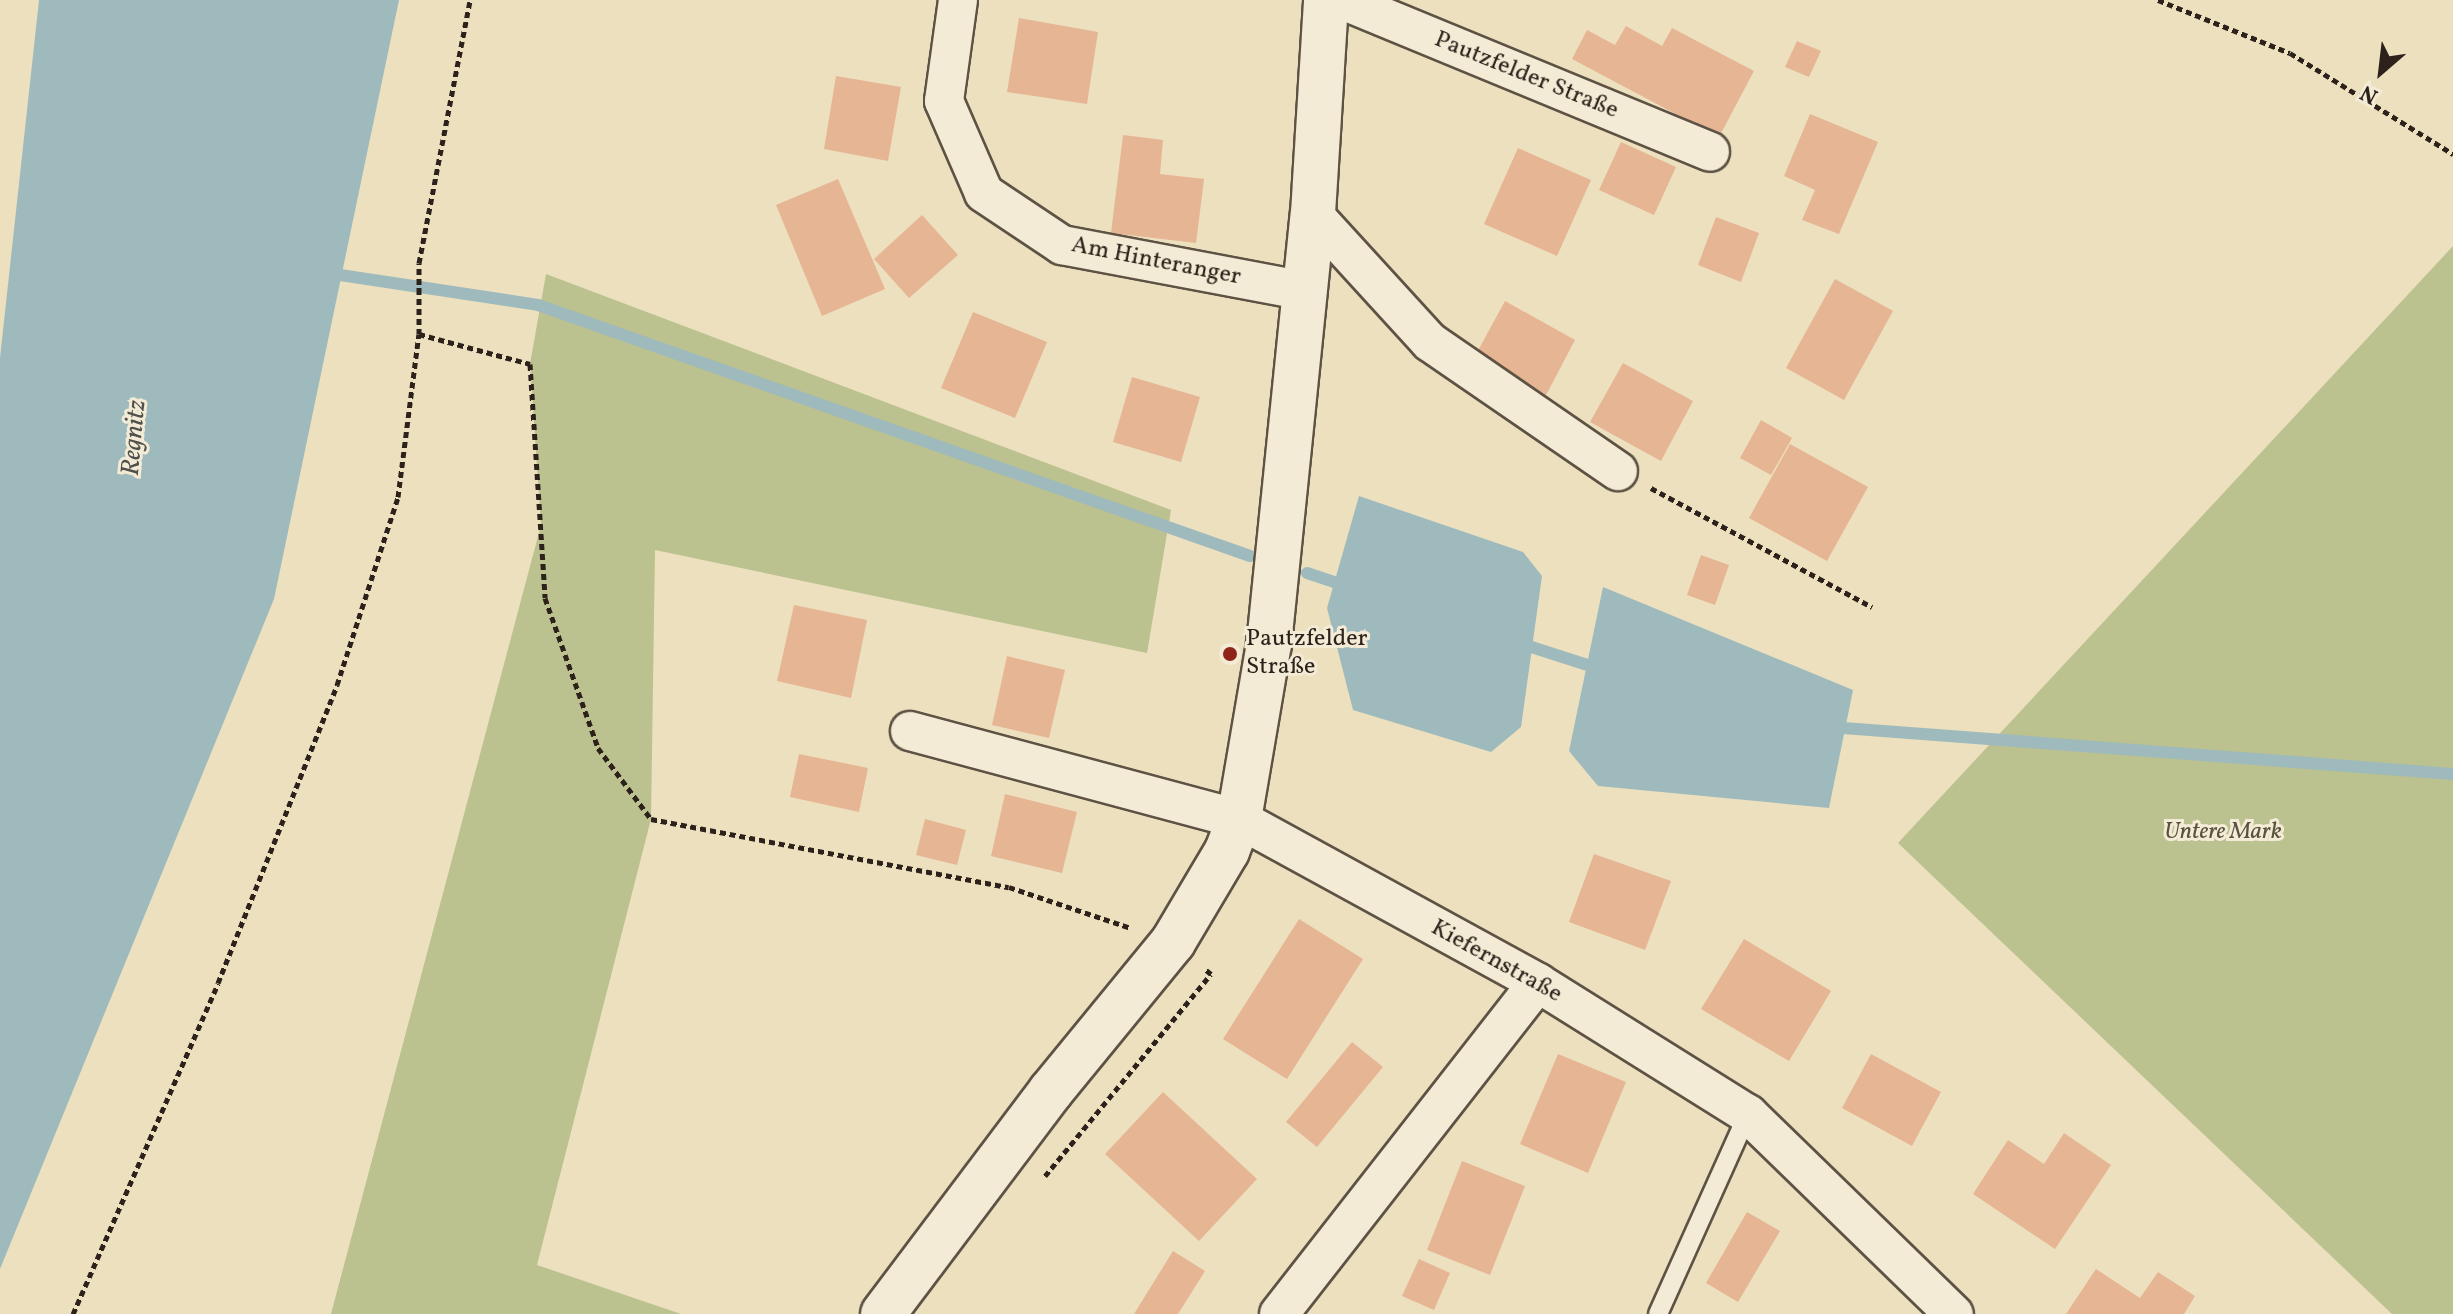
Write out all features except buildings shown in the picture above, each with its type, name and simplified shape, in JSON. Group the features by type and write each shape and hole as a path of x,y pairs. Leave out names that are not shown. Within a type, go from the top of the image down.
{"street":[{"name":"Am Hinteranger","path":"958,0 944,101 984,193 1062,245 1305,291"},
{"path":"883,1314 1051,1091 1173,942 1227,851 1239,819 1269,644 1313,214 1326,0"},
{"name":"Pautzfelder Straße","path":"1342,0 1710,152"},
{"path":"1313,214 1430,342 1618,471"},
{"path":"910,731 1239,819"},
{"name":"Kiefernstraße","path":"1239,819 1538,983 1748,1114 1954,1314"},
{"path":"1279,1314 1304,1277 1538,983"},
{"path":"1304,1277 1318,1314"}],"lane":[{"path":"1658,1314 1748,1114"}],"path":[{"path":"73,1314 218,983 337,685 398,497 419,334 419,263 470,0"},
{"path":"2158,0 2290,53 2453,154"},
{"path":"419,334 530,364 545,598 598,748 651,819 1009,887 1173,942 1211,974 1041,1180"},
{"path":"1618,471 1872,607"}],"green space":[{"name":"Untere Mark","path":"2453,246 2453,1314 2392,1314 1898,843"},
{"path":"546,274 1171,510 1147,653 655,550 651,819 537,1265 681,1314 331,1314 541,525 530,364"}],"water":[{"name":"Regnitz","path":"39,0 399,0 274,599 0,1269 0,358"},
{"path":"1359,496 1523,552 1542,576 1521,727 1491,752 1353,710 1327,608"},
{"path":"1603,587 1853,690 1829,808 1598,786 1569,751"}],"waterway":[{"path":"327,273 538,305 1250,556"},
{"path":"1307,573 1349,587"},
{"path":"1519,643 1600,669"},
{"path":"1830,727 2453,774"}],"place":[{"name":"Pautzfelder Straße","path":"1230,654"}]}
